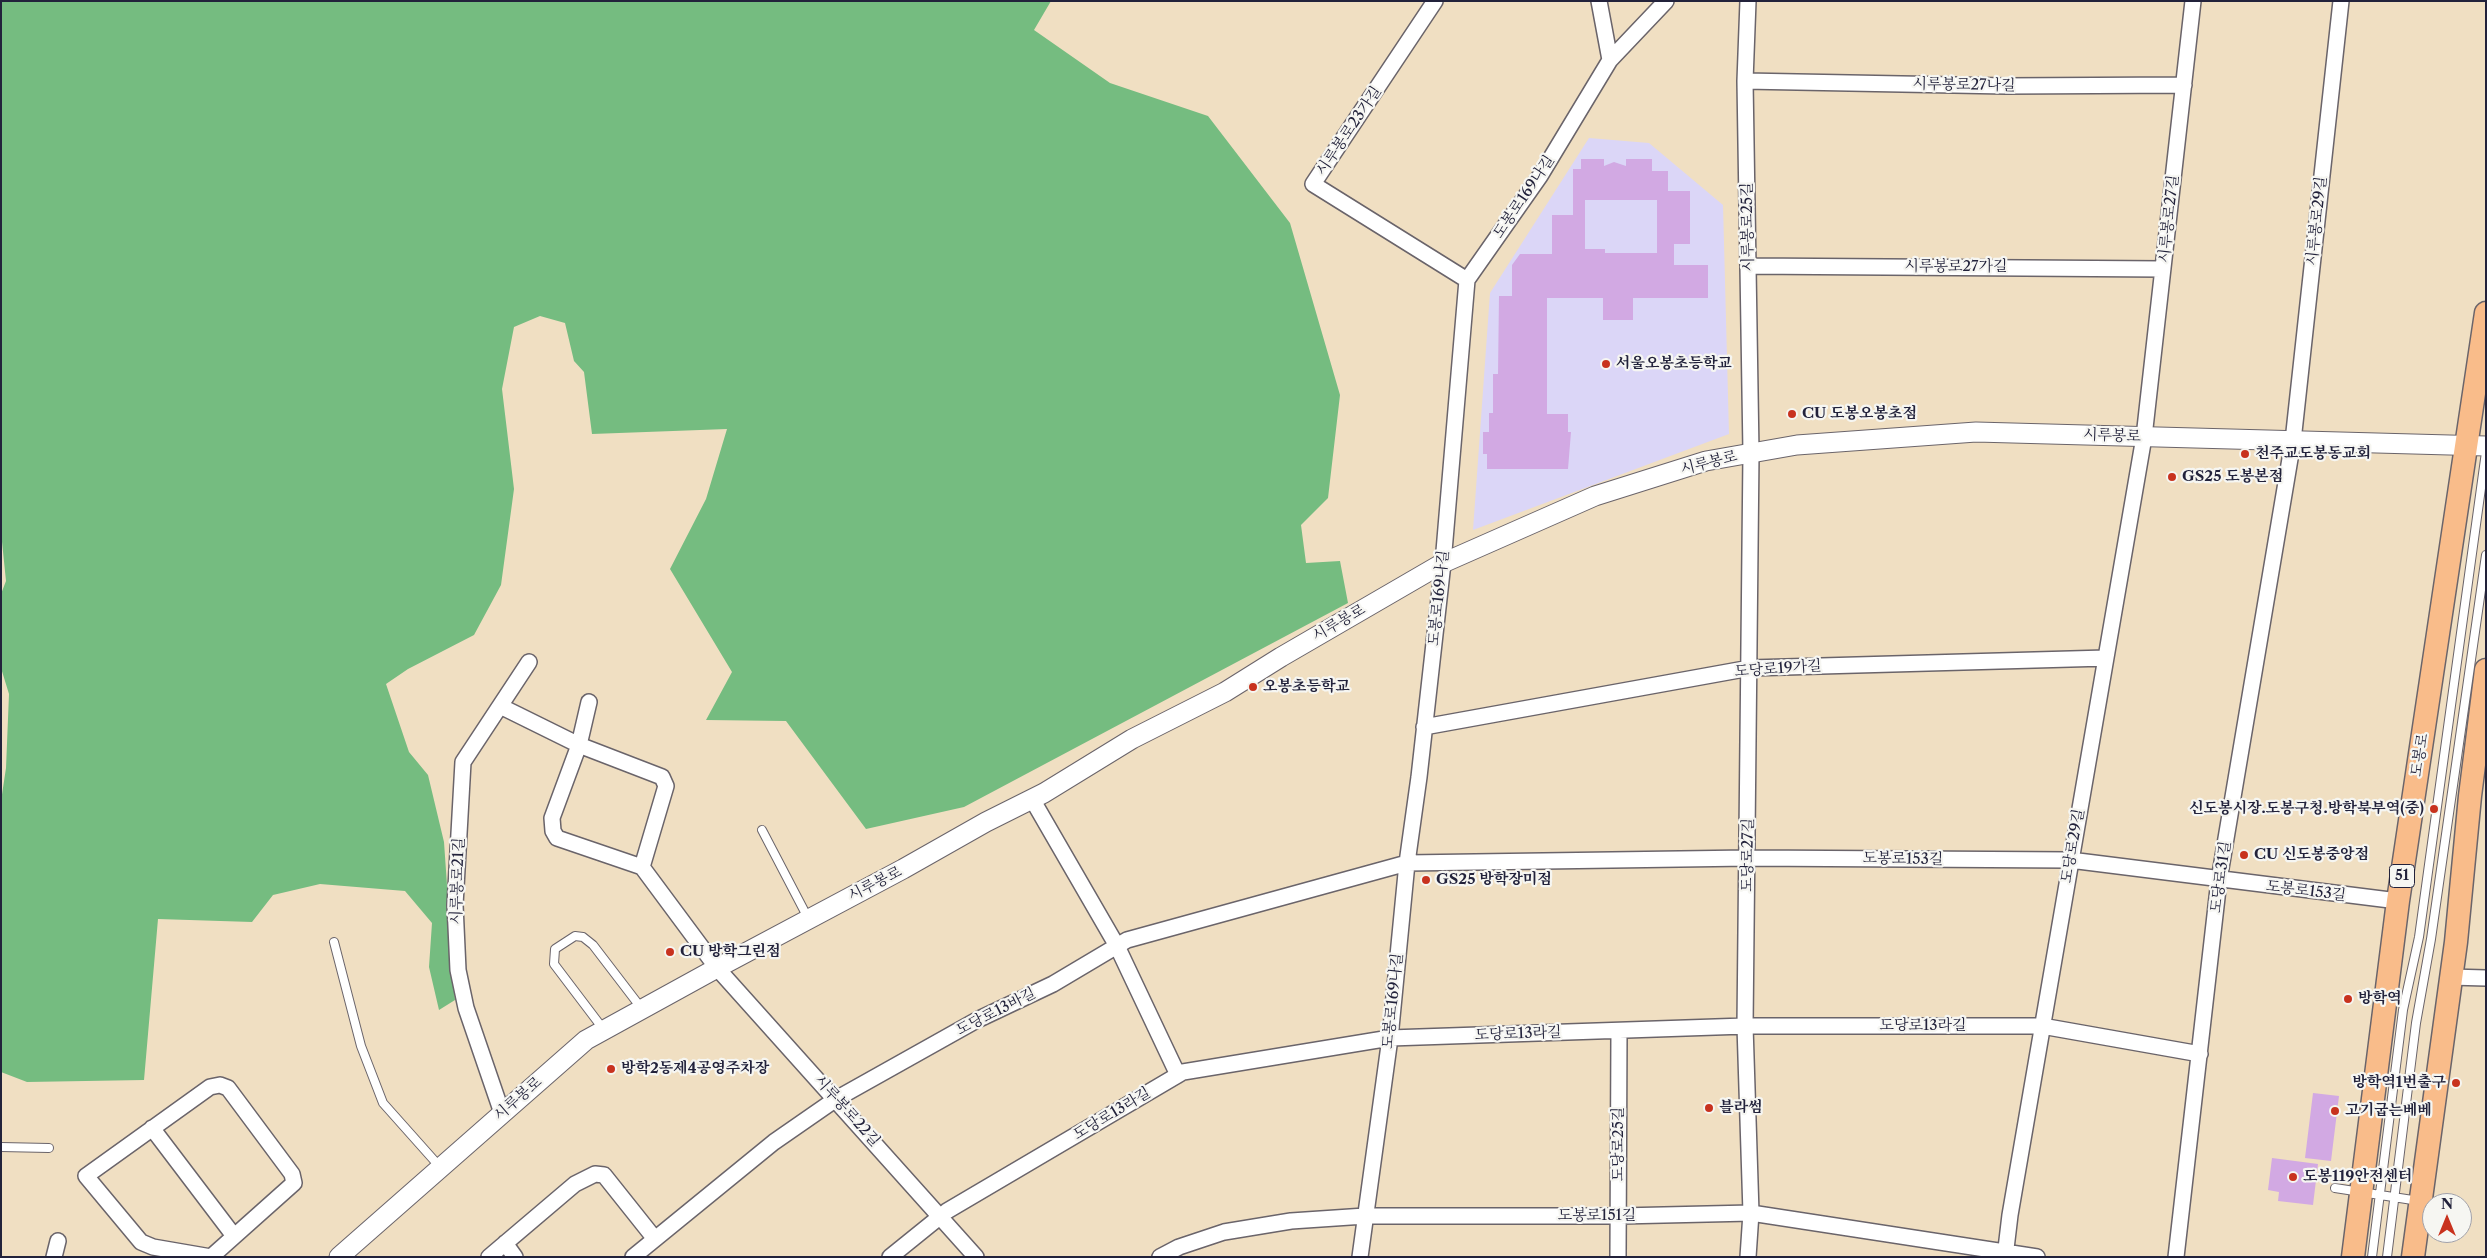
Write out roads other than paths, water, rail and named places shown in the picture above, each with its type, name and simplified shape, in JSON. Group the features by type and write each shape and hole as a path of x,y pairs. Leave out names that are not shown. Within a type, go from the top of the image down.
{"main road":[{"name":"도봉로","path":"2353,1257 2371,1194 2398,901 2479,448 2486,313"},
{"path":"2413,1257 2450,977 2486,670"}],"street":[{"name":"시루봉로23가길","path":"1435,1 1313,184 1467,280"},
{"path":"1599,1 1610,60"},
{"name":"도봉로169나길","path":"1360,1257 1390,1038 1407,863 1443,563 1467,280 1540,176 1610,60 1666,1"},
{"name":"시루봉로25길","path":"1748,1 1745,81 1752,453"},
{"name":"시루봉로27길","path":"2144,437 2193,1"},
{"name":"시루봉로29길","path":"2292,440 2342,1"},
{"name":"시루봉로27나길","path":"1745,81 2006,86 2184,85"},
{"name":"시루봉로27가길","path":"1748,266 2163,268"},
{"name":"시루봉로","path":"339,1257 586,1040 808,918 1032,799 1132,740 1225,692 1281,657 1443,563 1595,496 1706,461 1797,445 1976,432 2292,440 2479,448"},
{"name":"도당로29길","path":"2006,1254 2070,860 2144,437"},
{"name":"도당로31길","path":"2176,1257 2219,880 2292,440"},
{"name":"도당로27길","path":"1748,1257 1751,1213 1746,1026 1752,453"},
{"name":"도당로19가길","path":"1424,728 1750,668 2106,658"},
{"name":"시루봉로21길","path":"502,1113 466,1008 458,970 456,905 462,762 529,662"},
{"path":"589,702 579,745 552,818 553,831 557,838 642,867 717,968"},
{"path":"500,706 579,745 662,776 666,786 642,867"},
{"path":"1032,799 1117,946 1178,1075"},
{"name":"도봉로153길","path":"1407,863 1748,858 2070,860 2398,901"},
{"name":"도당로13바길","path":"633,1257 774,1142 836,1099 977,1020 1053,984 1127,940 1407,863"},
{"name":"시루봉로22길","path":"717,968 976,1257"},
{"path":"2450,977 2486,978"},
{"name":"도당로13라길","path":"890,1257 941,1216 1182,1072 1390,1038 1746,1026 2042,1026 2200,1054"},
{"name":"도당로25길","path":"1618,1257 1620,1216 1619,1030"},
{"path":"220,1085 228,1088 292,1174 294,1183 211,1257 140,1242 86,1176 152,1128 210,1087 220,1085"},
{"path":"152,1128 234,1236"},
{"path":"489,1257 575,1184 596,1174 604,1175 655,1239"},
{"name":"도봉로151길","path":"1160,1257 1179,1246 1224,1232 1291,1221 1365,1216 1620,1216 1751,1213 2006,1254 2037,1257"},
{"path":"54,1257 58,1241"},
{"path":"505,1243 516,1257"}],"lane":[{"path":"2372,1257 2371,1194 2403,1010 2419,937 2479,448"},
{"path":"2387,1257 2416,1023 2431,939 2486,556"},
{"path":"762,830 808,918"},
{"path":"604,1030 554,964 555,950 575,936 583,937 593,945 642,1009"},
{"path":"334,942 361,1046 384,1103 440,1167"},
{"path":"1,1147 49,1148"},
{"path":"2335,1188 2421,1202"}],"place":[{"name":"서울오봉초등학교","path":"1606,364"},
{"name":"CU 도봉오봉초점","path":"1792,414"},
{"name":"천주교도봉동교회","path":"2245,454"},
{"name":"GS25 도봉본점","path":"2172,477"},
{"name":"오봉초등학교","path":"1253,687"},
{"name":"신도봉시장.도봉구청.방학북부역(중)","path":"2434,809"},
{"name":"CU 신도봉중앙점","path":"2244,855"},
{"name":"GS25 방학장미점","path":"1426,880"},
{"name":"CU 방학그린점","path":"670,952"},
{"name":"방학역","path":"2348,999"},
{"name":"방학2동제4공영주차장","path":"611,1069"},
{"name":"방학역1번출구","path":"2456,1083"},
{"name":"블라썸","path":"1709,1108"},
{"name":"고기굽는베베","path":"2335,1111"},
{"name":"도봉119안전센터","path":"2293,1177"}]}
